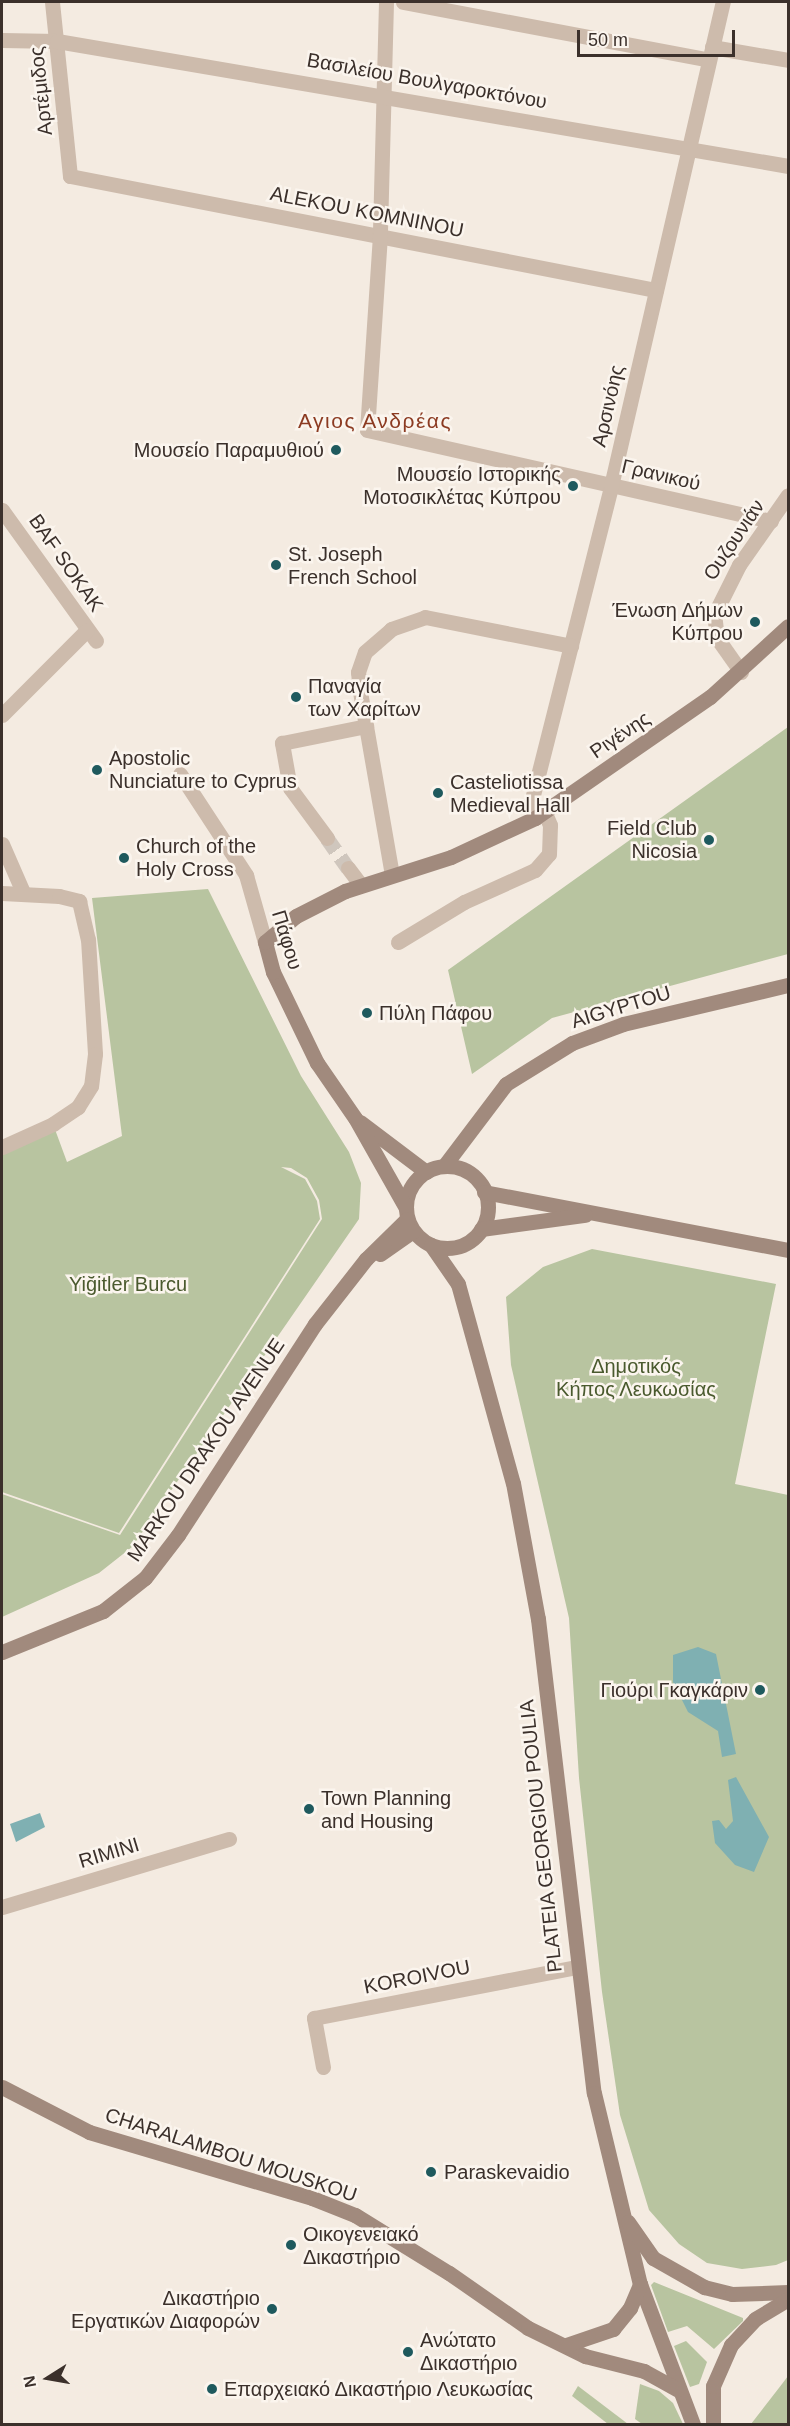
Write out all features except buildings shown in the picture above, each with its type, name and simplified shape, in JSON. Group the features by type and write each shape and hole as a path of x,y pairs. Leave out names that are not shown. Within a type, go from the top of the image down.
{"main road":[{"name":"Ριγένης","path":"266,942 296,916 360,884 471,849 540,815 741,672 789,626"},
{"name":"Πάφου","path":"266,942 273,972 317,1063 355,1118 409,1219"},
{"name":"AIGYPTOU","path":"444,1166 506,1084 572,1043 623,1024 789,986"},
{"name":"Πάφου","path":"355,1118 426,1172"},
{"path":"481,1229 487,1210 484,1192 467,1172 444,1166 426,1172 409,1191 409,1219 431,1245 457,1247 481,1229 597,1214"},
{"path":"484,1192 789,1250"},
{"name":"MARKOU DRAKOU AVENUE","path":"2,1652 103,1611 146,1578 178,1535 315,1324 366,1259 387,1250 409,1219"},
{"name":"PLATEIA GEORGIOU POULIA","path":"431,1245 458,1284 515,1494 538,1619 577,1967 594,2093 619,2207 640,2284 677,2389 693,2424"},
{"name":"CHARALAMBOU MOUSKOU","path":"2,2087 89,2132 312,2198 355,2215 449,2273 528,2328 602,2362 657,2376 677,2389"},
{"path":"619,2207 640,2243 671,2271 732,2294 789,2292"},
{"path":"566,2345 613,2329 630,2308 640,2284"},
{"path":"713,2424 711,2402 721,2362 755,2319 789,2300"}],"street":[{"name":"Αρτέμιδος","path":"52,2 70,176"},
{"path":"380,235 386,2"},
{"path":"403,2 710,53 789,60"},
{"name":"Αρσινόης","path":"398,942 464,902 535,870 549,854 550,825 531,802 612,486 723,2"},
{"name":"Βασιλείου Βουλγαροκτόνου","path":"2,40 57,41 383,94 789,166"},
{"name":"ALEKOU KOMNINOU","path":"70,176 656,290"},
{"name":"Γρανικού","path":"380,235 367,430 771,521"},
{"name":"Ουζουνιάν","path":"741,672 717,638 714,615 739,564 789,495"},
{"name":"BAF SOKAK","path":"2,510 92,635 2,716"},
{"path":"392,875 366,726 358,672 360,660 379,636 425,617 571,646"},
{"path":"327,838 290,788 282,743 366,726"},
{"name":"Πάφου","path":"180,774 246,875 266,942"},
{"path":"2,844 23,892"},
{"path":"348,868 360,884"},
{"path":"2,893 23,892 79,901 92,977 95,1054 91,1086 68,1115 2,1147"},
{"name":"RIMINI","path":"2,1908 229,1839"},
{"name":"KOROIVOU","path":"323,2067 314,2018 577,1967"}],"green space":[{"name":"Field Club Nicosia","path":"788,727 788,954 552,1018 472,1074 448,970"},
{"name":"Yiğitler Burcu","path":"208,889 301,1076 349,1152 361,1183 359,1219 132,1547 99,1573 2,1617 2,1494 120,1535 322,1219 319,1200 307,1178 291,1168 281,1167 305,1179 317,1201 320,1219 119,1533 2,1492 2,1151 53,1124 67,1162 122,1136 92,898"},
{"name":"Δημοτικός Κήπος Λευκωσίας","path":"592,1249 776,1284 735,1484 788,1495 788,2260 776,2265 742,2269 707,2263 679,2244 649,2210 620,2115 602,1992 579,1778 569,1618 511,1365 506,1297 543,1267"},
{"path":"654,2282 743,2318 743,2321 714,2349 687,2326 668,2332 651,2285"},
{"path":"686,2341 707,2362 699,2384 690,2387 674,2346"},
{"path":"788,2376 788,2424 751,2424 782,2384"},
{"path":"640,2384 659,2391 673,2403 683,2424 642,2424 635,2419"},
{"path":"578,2386 628,2424 608,2424 572,2396"}],"water":[{"path":"698,1647 716,1654 736,1754 722,1757 718,1731 688,1712 673,1682 673,1655"},
{"path":"736,1777 769,1837 754,1872 735,1865 715,1843 712,1821 719,1820 726,1829 733,1821 728,1780"},
{"path":"40,1813 45,1827 16,1842 10,1824"}],"tunnel":[{"path":"327,838 348,868"}],"place":[{"name":"Μουσείο Παραμυθιού","path":"336,450"},
{"name":"Μουσείο Ιστορικής Μοτοσικλέτας Κύπρου","path":"573,486"},
{"name":"St. Joseph French School","path":"276,565"},
{"name":"Ένωση Δήμων Κύπρου","path":"755,622"},
{"name":"Παναγία των Χαρίτων","path":"296,697"},
{"name":"Apostolic Nunciature to Cyprus","path":"97,770"},
{"name":"Casteliotissa Medieval Hall","path":"438,793"},
{"name":"Field Club Nicosia","path":"709,840"},
{"name":"Church of the Holy Cross","path":"124,858"},
{"name":"Πύλη Πάφου","path":"367,1013"},
{"name":"Γιούρι Γκαγκάριν","path":"760,1690"},
{"name":"Town Planning and Housing","path":"309,1809"},
{"name":"Paraskevaidio","path":"431,2172"},
{"name":"Οικογενειακό Δικαστήριο","path":"291,2245"},
{"name":"Δικαστήριο Εργατικών Διαφορών","path":"272,2309"},
{"name":"Ανώτατο Δικαστήριο","path":"408,2352"},
{"name":"Επαρχειακό Δικαστήριο Λευκωσίας","path":"212,2389"}],"district":[{"name":"Αγιος Ανδρέας","path":"375,421"}]}
